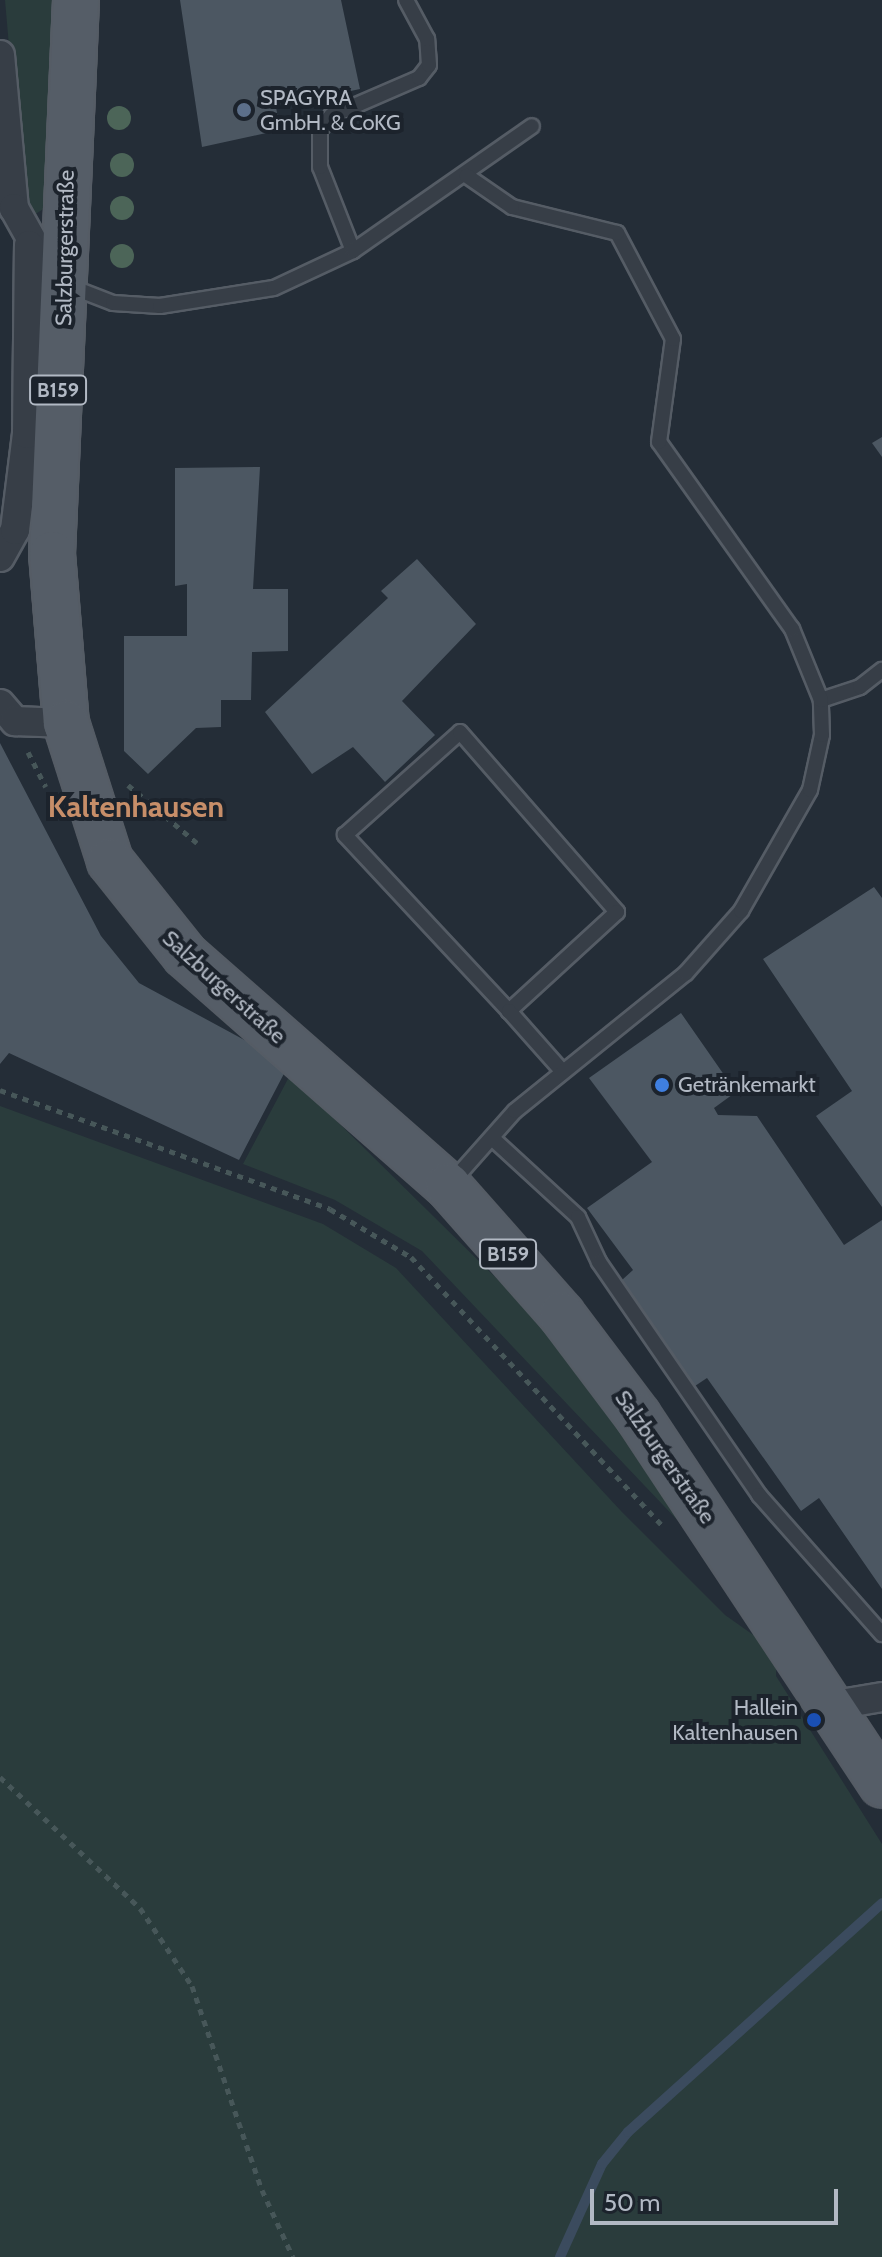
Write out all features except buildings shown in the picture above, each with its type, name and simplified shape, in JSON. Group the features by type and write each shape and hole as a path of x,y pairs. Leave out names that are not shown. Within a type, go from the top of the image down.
{"main road":[{"name":"Salzburgerstraße","path":"76,0 69,286 52,554 66,723 110,861 142,910 448,1186 562,1315 638,1416 882,1784"}],"street":[{"path":"0,55 14,208 29,245 69,286"},
{"path":"0,557 15,530 27,434 29,245"},
{"path":"0,704 15,721 66,723"},
{"path":"829,1706 882,1697"}],"lane":[{"path":"353,251 320,167 320,130 331,116 419,78 429,65 427,39 406,0"},
{"path":"69,286 113,303 197,305 274,288 353,251 467,176 532,126"},
{"path":"448,1186 492,1138 563,1072 686,973 741,911 810,790 821,700 792,629 659,442 673,339 617,233 512,207 467,176"},
{"path":"821,700 860,687 882,670"},
{"path":"509,1011 617,912 460,732 345,835 563,1072"},
{"path":"492,1138 578,1217 599,1262 759,1495 882,1634"}],"path":[{"path":"0,1090 330,1209 411,1257 665,1529"},
{"path":"0,1777 140,1908 192,1986 262,2190 293,2257"}],"shaded area":[{"path":"5,0 56,0 48,206 34,215 22,196"},
{"path":"290,1075 558,1339 718,1563 422,1251 335,1200 243,1164"},
{"path":"0,1106 323,1224 396,1268 621,1511 725,1615 776,1651 776,1676 882,1844 882,2257 0,2257"}],"waterway":[{"path":"560,2257 602,2164 628,2132 882,1903"}],"place":[{"name":"SPAGYRA GmbH. & CoKG","path":"244,110"},
{"name":"Getränkemarkt","path":"662,1085"},
{"name":"Hallein Kaltenhausen","path":"814,1720"}],"district":[{"name":"Kaltenhausen","path":"136,807"}]}
